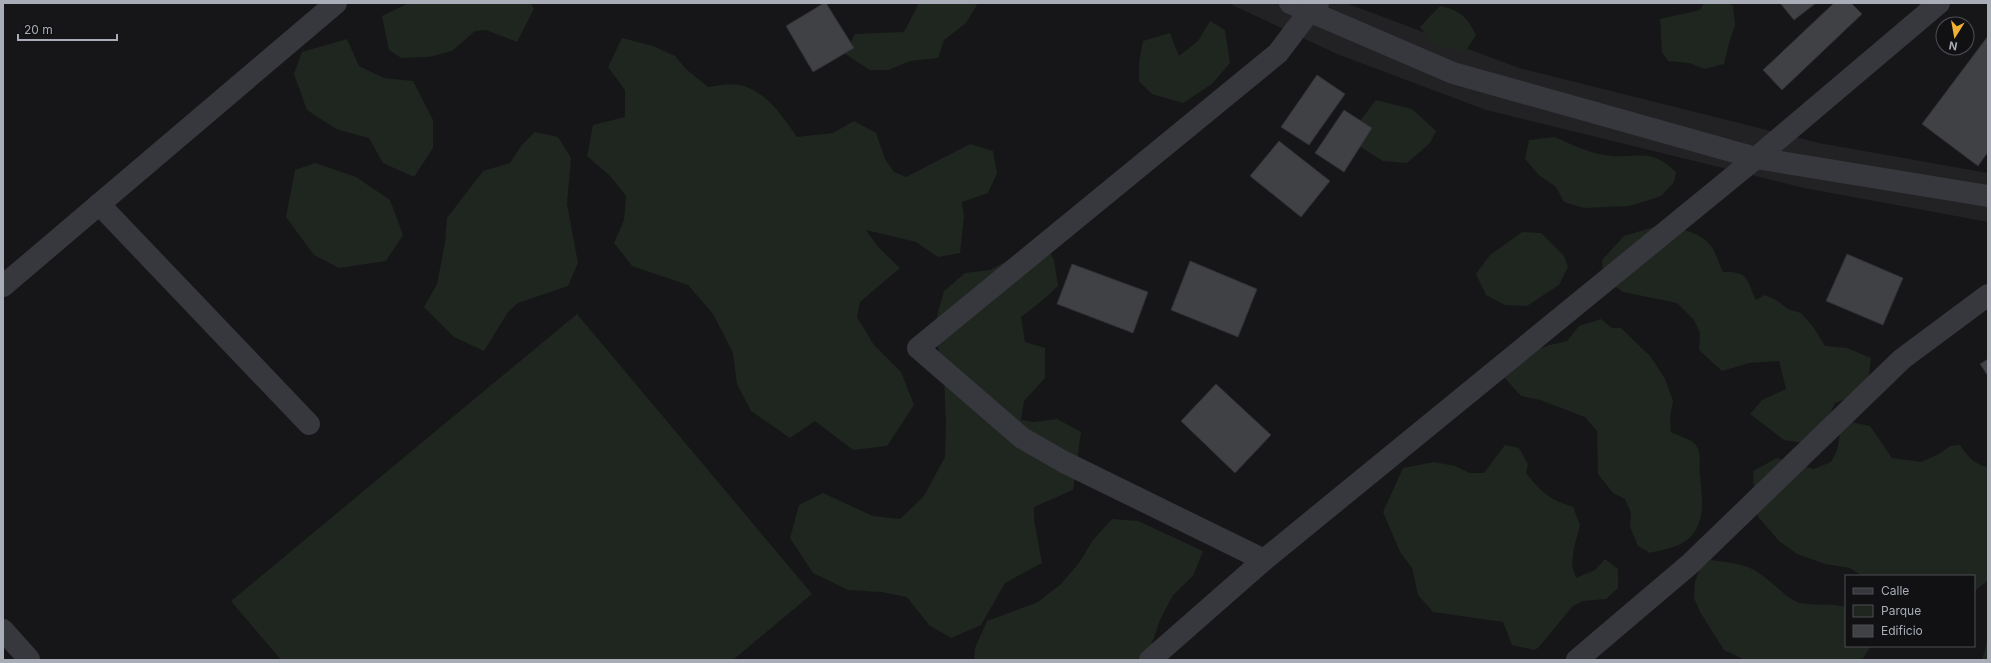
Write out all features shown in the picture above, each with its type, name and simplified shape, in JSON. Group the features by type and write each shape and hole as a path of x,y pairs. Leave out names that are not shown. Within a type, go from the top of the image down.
{"street":[{"path":"3,286 336,3"},
{"path":"1150,660 1264,560 1756,158 1939,3"},
{"path":"1264,560 1064,462 1022,438 918,348 1278,53 1305,6 1453,73 1756,158 1988,196"},
{"path":"99,204 309,424"},
{"path":"1577,660 1690,564 1902,359 1988,295"},
{"path":"3,630 29,659"}],"shaded area":[{"path":"1228,3 1346,3 1519,68 1819,143 1988,173 1988,222 1804,188 1486,110 1337,54"}],"green space":[{"path":"409,3 531,3 534,9 517,42 486,30 475,31 452,51 429,57 401,58 389,50 382,16"},
{"path":"917,3 978,3 966,23 944,40 938,58 910,61 889,70 870,70 845,54 855,34 904,32 918,5"},
{"path":"1704,3 1729,3 1733,6 1735,25 1724,64 1705,69 1689,63 1668,61 1662,52 1660,19 1700,10"},
{"path":"1440,6 1458,12 1466,19 1473,29 1476,35 1465,52 1435,46 1420,27"},
{"path":"1210,21 1225,30 1230,63 1212,84 1183,103 1152,94 1139,81 1139,62 1143,41 1170,33 1179,56 1198,41"},
{"path":"622,38 653,46 675,56 686,69 708,87 735,84 757,92 772,105 797,137 833,133 854,121 876,133 885,159 894,172 906,177 970,144 993,151 997,173 988,193 962,202 964,216 960,253 938,257 916,242 866,230 879,248 900,268 860,302 857,317 874,345 901,372 914,405 887,446 853,450 815,421 790,438 751,411 737,384 733,353 713,314 688,285 632,266 614,243 624,220 626,196 611,177 587,156 593,125 625,117 625,90 608,67"},
{"path":"347,39 359,66 384,78 413,81 433,120 433,148 414,177 383,163 369,138 336,129 307,110 294,74 302,52"},
{"path":"1376,100 1412,109 1436,131 1430,143 1407,163 1383,161 1359,146 1360,121"},
{"path":"535,132 558,137 571,158 567,204 578,263 568,286 518,303 508,312 484,351 454,337 424,307 437,284 445,243 447,218 483,171 510,163 521,146"},
{"path":"1555,137 1579,148 1598,154 1615,156 1642,156 1658,159 1667,164 1676,172 1674,182 1661,196 1629,206 1584,208 1564,202 1556,187 1539,175 1525,159 1529,140"},
{"path":"315,163 356,177 390,200 403,235 386,261 339,268 314,255 286,217 295,170"},
{"path":"1654,227 1685,230 1706,240 1711,246 1723,272 1732,272 1743,275 1746,278 1756,300 1765,295 1776,300 1788,309 1801,313 1814,328 1825,346 1847,348 1871,358 1867,390 1835,403 1826,423 1810,444 1784,440 1750,414 1762,400 1786,389 1779,361 1749,363 1722,371 1699,350 1700,333 1694,320 1677,303 1623,292 1604,279 1602,260 1624,236"},
{"path":"1522,232 1541,233 1564,256 1568,267 1559,285 1527,306 1505,305 1486,295 1476,274 1490,255"},
{"path":"1044,242 1054,260 1058,286 1021,317 1025,342 1045,348 1045,378 1024,401 1021,420 1034,422 1057,419 1081,432 1073,490 1034,507 1034,520 1042,563 1005,583 981,625 951,638 929,625 907,597 881,592 848,590 813,573 790,538 799,505 823,493 873,516 900,519 924,496 945,457 946,422 944,378 937,341 937,316 944,291 965,273 990,270"},
{"path":"577,314 812,594 733,660 281,660 231,601"},
{"path":"1601,319 1612,328 1621,328 1651,357 1665,379 1673,401 1670,417 1671,432 1694,442 1700,455 1702,507 1699,521 1692,535 1688,539 1673,547 1650,553 1638,546 1630,527 1631,513 1625,499 1613,493 1598,474 1597,431 1585,417 1540,400 1521,396 1503,376 1517,357 1550,345 1567,341 1579,326"},
{"path":"1851,422 1870,426 1892,458 1921,462 1939,454 1950,446 1960,445 1975,462 1988,467 1988,580 1975,591 1975,575 1860,575 1850,568 1825,564 1797,554 1779,541 1755,513 1753,471 1777,458 1814,469 1831,462 1837,451 1840,434"},
{"path":"1505,445 1519,448 1528,464 1526,473 1546,494 1573,507 1580,525 1574,548 1572,565 1576,578 1595,570 1605,559 1618,569 1618,588 1606,599 1583,601 1573,606 1538,648 1534,650 1512,645 1503,622 1433,612 1418,595 1412,568 1400,552 1383,512 1403,468 1434,462 1455,466 1470,473 1484,473"},
{"path":"1112,519 1138,521 1203,551 1193,576 1173,595 1160,620 1146,660 974,660 975,648 987,621 1038,602 1061,584 1079,563 1093,540"},
{"path":"1711,560 1745,566 1756,571 1795,601 1800,603 1845,607 1845,647 1870,647 1862,660 1745,660 1724,650 1700,612 1694,598 1695,582 1700,568"},
{"path":"1988,633 1988,660 1982,660 1986,646"}],"building":[{"path":"826,3 854,48 813,72 786,26"},
{"path":"1780,3 1816,3 1794,20"},
{"path":"1834,3 1851,3 1862,14 1782,90 1763,70"},
{"path":"1988,36 1988,152 1978,166 1922,124 1973,56 1975,56 1975,53"},
{"path":"1317,75 1345,94 1309,145 1281,127"},
{"path":"1344,110 1372,128 1344,172 1315,153"},
{"path":"1279,141 1330,181 1301,217 1250,176"},
{"path":"1847,254 1903,278 1883,325 1826,301"},
{"path":"1190,261 1257,289 1238,337 1171,310"},
{"path":"1072,264 1148,292 1133,333 1057,304"},
{"path":"1988,359 1988,376 1980,364"},
{"path":"1216,384 1271,435 1235,473 1181,421"}]}
